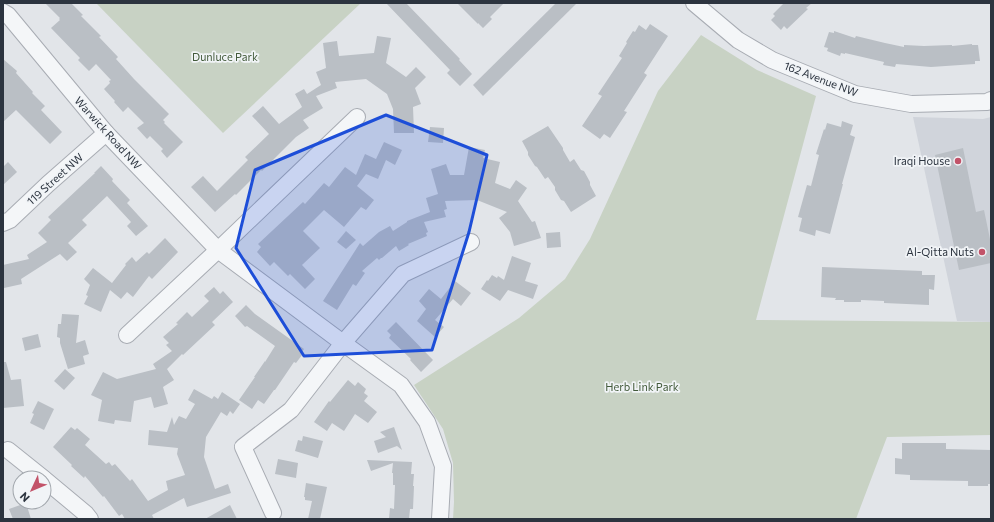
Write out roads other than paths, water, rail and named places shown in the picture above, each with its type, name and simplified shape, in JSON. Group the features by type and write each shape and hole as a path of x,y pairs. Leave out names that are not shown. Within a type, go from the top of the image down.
{"street":[{"name":"162 Avenue NW","path":"694,3 738,40 772,60 855,94 912,104 987,102 991,100"},
{"name":"Warwick Road NW","path":"3,12 8,15 106,133 218,250 402,385 427,422 443,466 440,519"},
{"path":"127,335 357,117"},
{"name":"119 Street NW","path":"3,223 10,220 106,133"},
{"path":"273,513 243,447 291,410 343,343 403,274 471,242"},
{"path":"8,450 32,470"},
{"path":"52,486 90,519"}],"place":[{"name":"Iraqi House","path":"958,161"},
{"name":"Al-Qitta Nuts","path":"982,252"}],"park label":[{"name":"Dunluce Park","path":"225,57"},
{"name":"Herb Link Park","path":"642,387"}]}
